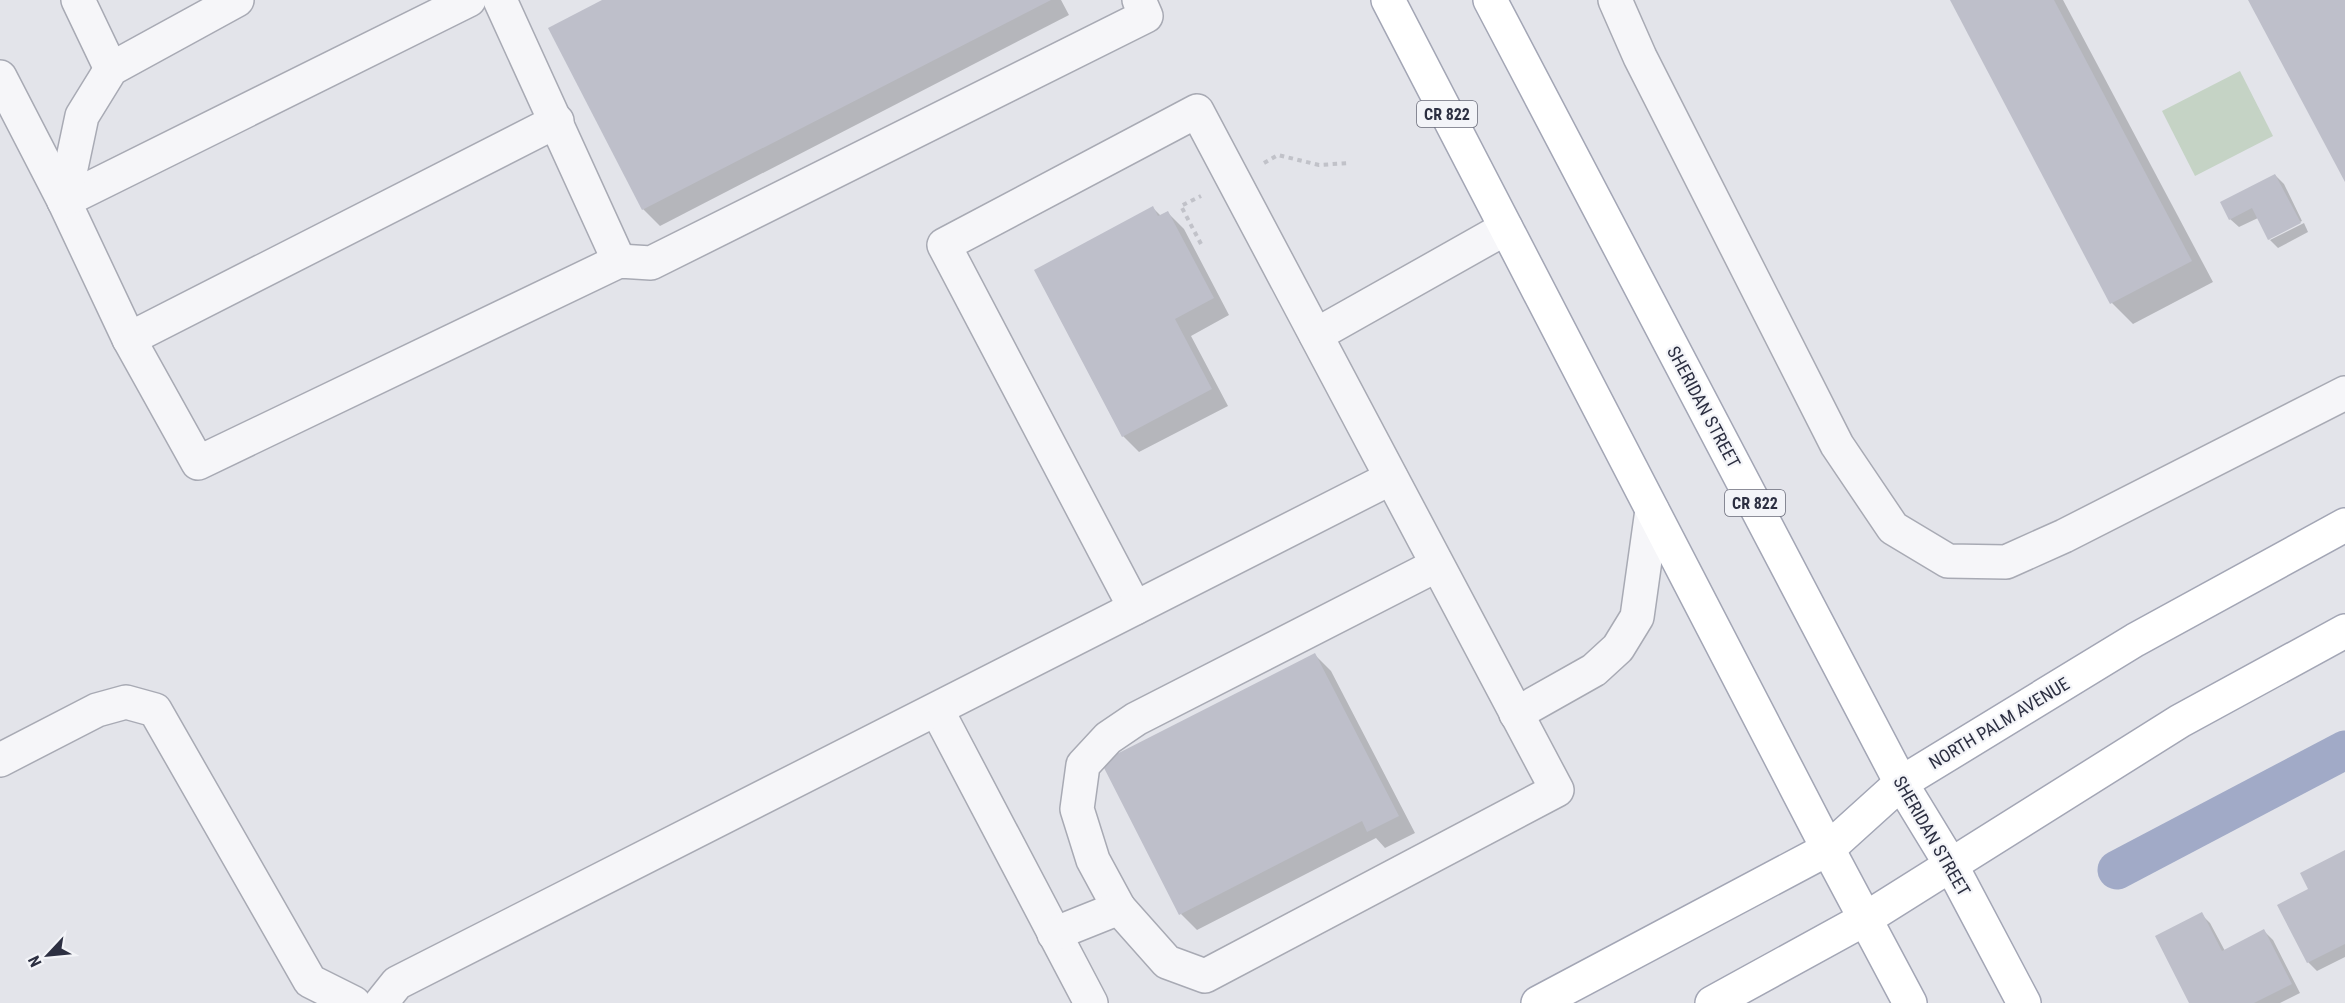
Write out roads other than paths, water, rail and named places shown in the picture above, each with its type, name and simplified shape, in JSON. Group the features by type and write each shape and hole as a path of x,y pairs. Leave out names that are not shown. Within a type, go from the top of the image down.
{"main road":[{"name":"CR 822","path":"1388,0 1910,1003"},
{"name":"SHERIDAN STREET","path":"1491,0 1901,783 1951,865 2024,1003"},
{"name":"NORTH PALM AVENUE","path":"1538,1003 1828,849 1901,783 2135,640 2345,525"},
{"path":"1712,1003 1865,919 2181,721 2345,631"}],"lane":[{"path":"78,0 111,69"},
{"path":"64,201 82,116 111,69 237,0"},
{"path":"64,201 469,0"},
{"path":"500,0 619,261"},
{"path":"0,77 64,201 129,339 198,463 619,261 651,263 1146,16 1139,0"},
{"path":"1615,0 1640,57 1837,446 1893,528 1948,561 2006,562 2064,536 2345,393"},
{"path":"1136,608 944,245 1197,111 1557,790 1205,976 1167,962 1119,908 1093,860 1077,810 1083,765 1108,738 1136,720 1437,565"},
{"path":"129,339 556,121"},
{"path":"1316,335 1506,228"},
{"path":"381,1003 397,983 1391,478"},
{"path":"1516,714 1594,670 1618,648 1637,617 1652,510"},
{"path":"0,760 97,710 126,702 155,710 310,981 354,1003"},
{"path":"937,710 1090,1003"},
{"path":"1054,934 1119,908"}],"waterway":[{"path":"2117,870 2345,750"}]}
